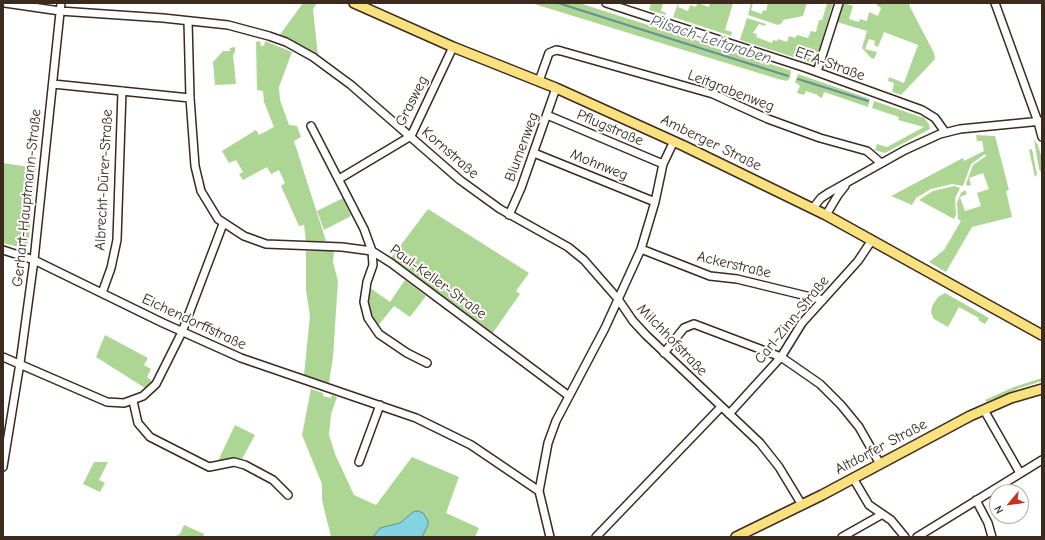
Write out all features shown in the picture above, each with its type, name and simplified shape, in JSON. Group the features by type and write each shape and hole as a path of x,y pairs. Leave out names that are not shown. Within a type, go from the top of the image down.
{"main road":[{"name":"Amberger Straße","path":"354,3 453,47 556,88 674,141 826,215 1042,335"},
{"name":"Altdorfer Straße","path":"736,537 802,506 984,410 1011,398 1042,389"}],"street":[{"name":"Kornstraße","path":"5,3 60,11 233,26 286,42 313,57 334,72 411,136 460,180 509,215 576,253 618,299"},
{"name":"Gerhart-Hauptmann-Straße","path":"3,467 20,363 34,260 61,3"},
{"name":"EFA-Straße","path":"606,3 817,72 925,112 935,118 945,132"},
{"path":"817,72 839,3"},
{"path":"995,3 1040,121 1042,137"},
{"name":"Paul-Keller-Straße","path":"188,21 190,98 197,178 205,200 212,212 223,224 244,236 266,244 342,247 372,251 397,267 569,396"},
{"name":"Grasweg","path":"339,179 411,136 453,47"},
{"name":"Leitgrabenweg","path":"539,81 549,53 556,50 561,51 713,94 768,119 820,138 867,151 881,163"},
{"path":"53,84 190,98"},
{"name":"Blumenweg","path":"509,215 534,153 556,88"},
{"name":"Albrecht-Dürer-Straße","path":"102,293 111,268 117,233 122,91"},
{"name":"Pflugstraße","path":"547,116 663,164"},
{"path":"812,208 824,196 856,177 881,163 945,132 960,129 1040,121"},
{"path":"311,126 364,229 372,251 373,265 367,282 364,302 368,318 374,329 386,339 427,363"},
{"name":"Milchhofstraße","path":"674,141 663,164 655,202 640,249 618,299 633,321 664,353 756,438 786,478 802,506"},
{"name":"Mohnweg","path":"534,153 655,202"},
{"path":"826,215 839,192 856,177"},
{"path":"3,357 20,363 98,400 114,403 133,401 143,396 156,384 182,332 223,224"},
{"name":"Carl-Zinn-Straße","path":"729,414 781,357 802,323 858,261 872,240"},
{"name":"Ackerstraße","path":"640,249 710,276 737,279 823,300"},
{"name":"Eichendorffstraße","path":"3,250 34,260 182,332 241,358 416,418 453,435 539,491"},
{"path":"550,537 539,491 550,438 569,396 580,378 618,299"},
{"path":"664,353 684,328 694,324 781,357 820,384 841,404 859,428 880,464"},
{"path":"133,401 138,423 144,433 154,440 209,467 234,462 245,465 273,480 288,495"},
{"path":"359,462 380,405"},
{"path":"596,537 721,407"},
{"path":"984,410 1020,473"},
{"path":"917,537 1042,460"},
{"path":"853,478 869,505 894,524 905,537"},
{"path":"976,500 988,523 992,537"},
{"path":"842,537 881,515"}],"green space":[{"path":"303,3 317,3 313,9 318,56 279,36"},
{"path":"531,3 579,3 786,69 791,71 790,78 787,81 778,79"},
{"path":"651,3 663,3 661,11 666,13 666,15 649,10"},
{"path":"678,3 678,7 688,11 690,5 696,7 698,3 709,7 710,3 733,3 725,30 732,32 731,36 673,17"},
{"path":"751,3 753,3 751,10 762,14 763,10 766,11 768,3 807,3 803,16 783,20 782,23 778,25 748,15"},
{"path":"824,3 833,3 817,57 812,63 740,40 747,18 766,24 765,26 759,24 753,33 757,34 756,37 772,43 773,40 777,41 778,39 787,42 789,36 795,38 797,35 808,38 811,31 816,32 819,20 822,20 827,4"},
{"path":"844,3 853,6 849,19 859,22 860,19 867,21 869,12 878,16 881,8 877,5 877,3 909,3 934,53 935,59 901,95 892,92 894,83 888,81 889,77 904,83 918,45 884,32 878,47 874,45 875,41 869,39 865,49 877,52 874,59 871,58 862,48 867,31 837,22"},
{"path":"260,41 261,46 264,46 265,41 292,52 279,87 280,100 289,125 297,126 301,137 294,141 326,241 306,242 304,225 299,226 281,186 285,183 279,170 271,174 267,167 243,180 239,174 243,172 236,160 229,163 222,151 256,130 259,135 274,127 264,102 263,91 257,90 256,42"},
{"path":"235,47 235,52 233,55 236,84 215,85 213,62 223,51 230,51 230,48"},
{"path":"798,74 870,99 868,107 824,92 822,98 806,91 804,95 797,93 800,86 795,82"},
{"path":"874,101 924,118 929,124 930,129 885,153 875,150 877,144 887,147 924,127 898,120 899,117 872,108"},
{"path":"976,135 995,136 1009,190 1006,191 1012,217 972,227 946,272 929,262 944,250 961,221 958,219 957,203 961,193 965,190 967,194 960,197 965,211 981,206 977,193 989,189 983,173 969,178 971,185 967,186 966,184 973,165 986,156 985,154 971,164 963,186 952,184 931,189 916,198 912,205 891,196 963,158 964,161 984,151 982,141 977,141"},
{"path":"1034,140 1038,145 1042,159 1042,174 1039,169"},
{"path":"1032,149 1037,175 1035,177 1029,150"},
{"path":"3,163 36,168 29,237 28,243 23,248 3,243"},
{"path":"954,186 960,188 955,198 956,215 954,219 919,200 933,191"},
{"path":"343,198 351,216 324,230 317,211"},
{"path":"428,209 529,273 516,291 520,294 492,334 391,258"},
{"path":"306,251 334,251 333,262 338,281 333,357 329,383 304,375 310,316 306,290"},
{"path":"405,280 426,296 410,317 394,306 377,327 371,317 368,303 369,287 390,302"},
{"path":"945,293 989,318 985,324 978,320 979,318 959,307 948,327 934,319 931,313 932,306 938,297"},
{"path":"105,335 148,358 144,365 151,369 147,377 152,381 145,388 96,357"},
{"path":"1042,378 1042,381 986,402 985,400 1014,387"},
{"path":"311,389 323,393 323,396 331,398 332,395 337,397 331,414 329,435 335,454 354,495 376,505 412,457 459,477 446,513 479,528 475,537 331,537 322,500 322,484 302,435"},
{"path":"235,425 255,435 242,459 237,458 217,463"},
{"path":"94,462 108,462 99,480 105,483 100,492 83,484"},
{"path":"184,525 204,534 203,537 174,537 180,534"}],"water":[{"path":"418,511 423,513 428,521 428,525 422,537 373,537 380,528 400,523 413,512"}],"waterway":[{"name":"Pilsach-Leitgraben","path":"558,3 788,76"},
{"name":"Pilsach-Leitgraben","path":"798,79 868,101"}]}
